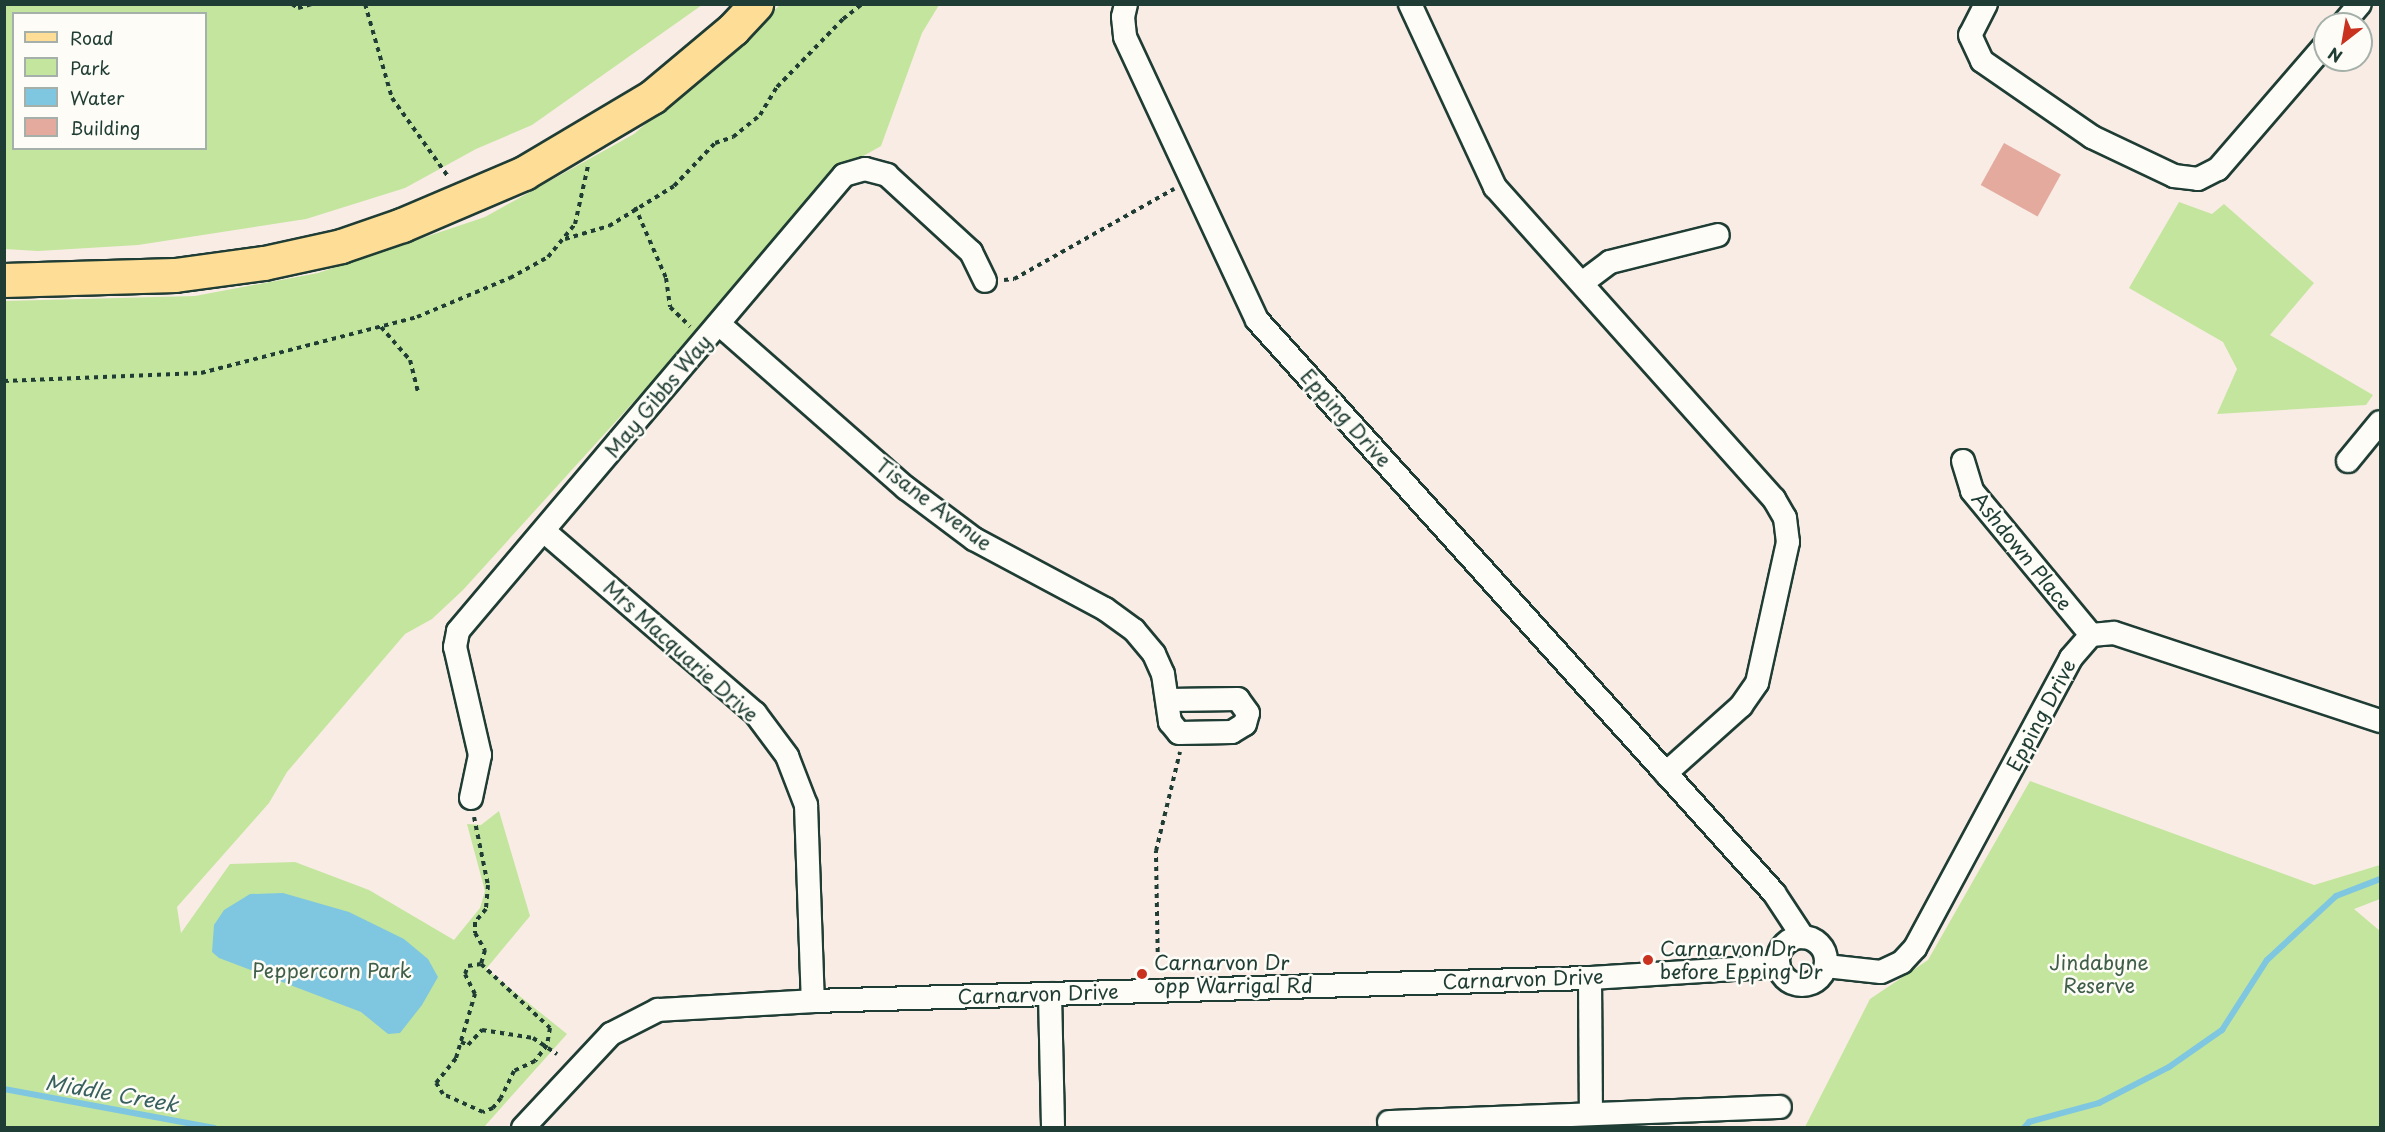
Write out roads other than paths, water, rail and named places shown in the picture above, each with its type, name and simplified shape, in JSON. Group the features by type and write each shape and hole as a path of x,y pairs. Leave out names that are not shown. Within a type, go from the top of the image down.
{"main road":[{"path":"4,280 152,277 264,263 340,246 524,173 652,97 734,29 756,4"}],"street":[{"name":"Epping Drive","path":"1126,4 1125,37 1257,320 1774,893 1803,937"},
{"path":"1410,4 1495,187 1774,500 1785,518 1788,542 1757,683 1741,706 1666,773"},
{"path":"1986,4 1970,35 1982,61 2092,137 2174,176 2198,179 2218,169 2313,59"},
{"name":"May Gibbs Way","path":"471,798 480,755 455,647 458,631 844,175 865,169 887,176 971,252 986,281"},
{"path":"1582,283 1610,262 1718,235"},
{"name":"Tisane Avenue","path":"713,332 906,488 966,533 1106,609 1134,630 1154,654 1169,700 1173,728 1187,735 1241,729 1248,713 1244,705 1228,698 1169,700"},
{"path":"2348,461 2380,422"},
{"name":"Ashdown Place","path":"1963,461 1972,491 2091,635"},
{"name":"Mrs Macquarie Drive","path":"544,531 755,713 787,756 806,805 813,1000"},
{"path":"2091,635 2114,633 2380,721"},
{"name":"Epping Drive","path":"1826,966 1881,972 1902,962 1915,948 2071,658 2091,635"},
{"path":"1803,937 1824,950 1826,966 1817,980 1801,985 1786,979 1779,966 1784,945 1803,937"},
{"name":"Carnarvon Drive","path":"523,1128 600,1044 639,1017 658,1010 813,1000 1590,978 1779,966"},
{"path":"1590,978 1591,1114"},
{"path":"1050,994 1053,1128"},
{"path":"1389,1122 1501,1122 1591,1114 1696,1119 1780,1107"}],"water":[{"path":"283,893 349,912 404,939 428,959 438,977 422,1005 400,1033 388,1034 361,1012 219,958 212,952 214,925 224,910 250,894"}],"waterway":[{"name":"Middle Creek","path":"2024,1128 2029,1122 2099,1103 2169,1067 2222,1030 2267,960 2336,896 2380,879"},
{"name":"Middle Creek","path":"4,1089 214,1128"}],"place":[{"name":"Carnarvon Dr before Epping Dr","path":"1648,960"},
{"name":"Carnarvon Dr opp Warrigal Rd","path":"1142,974"}],"park label":[{"name":"Peppercorn Park","path":"332,970"},
{"name":"Jindabyne Reserve","path":"2099,974"}]}
